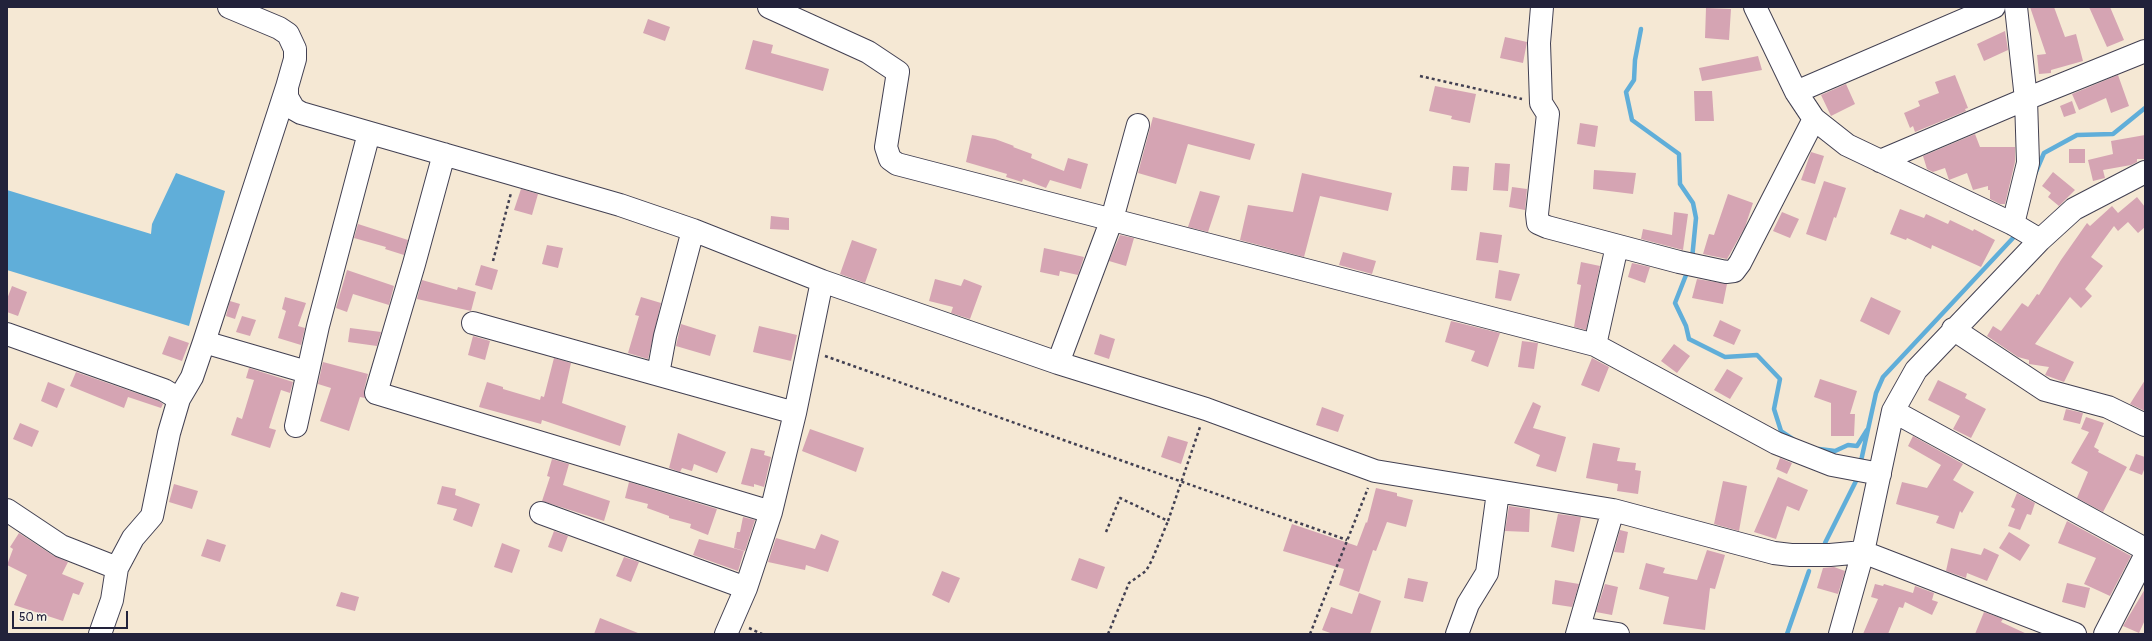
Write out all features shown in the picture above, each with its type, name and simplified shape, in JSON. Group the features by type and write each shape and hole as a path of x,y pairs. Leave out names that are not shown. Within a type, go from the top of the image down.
{"street":[{"path":"100,634 112,600 117,568 133,538 152,516 169,433 179,399 192,377 204,342 295,59 295,49 288,34 279,28 229,7"},
{"path":"770,7 868,52 898,72 886,147 890,159 897,164 1595,345 1776,443 1832,465 1880,474"},
{"path":"1542,7 1539,43 1540,103 1548,114 1537,214 1538,223 1617,246 1688,264 1726,272 1734,271 1740,263 1814,119"},
{"path":"1755,7 1796,92 1814,119 1847,145 2013,224 2040,240"},
{"path":"1796,92 1994,7"},
{"path":"2013,224 2028,163 2026,99 2016,7"},
{"path":"1880,161 2026,99 2145,51"},
{"path":"287,87 287,97 294,109 301,113 620,205 693,230 822,281 1058,363 1206,409 1375,471 1613,510 1774,553 1790,555 1830,555 1863,552 2075,634"},
{"path":"1058,363 1112,219 1138,125"},
{"path":"296,426 307,372 369,133"},
{"path":"444,154 414,264 376,393 771,512"},
{"path":"1840,634 1863,552 1893,411 1916,370 2040,240 2074,208 2145,172"},
{"path":"658,374 662,349 693,230"},
{"path":"1595,345 1617,246"},
{"path":"726,634 746,588 771,512 795,412 822,281"},
{"path":"473,323 795,412"},
{"path":"1954,329 2045,390 2108,407 2145,425"},
{"path":"7,334 164,390 179,399"},
{"path":"204,342 307,372"},
{"path":"1893,411 2145,549"},
{"path":"1457,634 1468,604 1486,573 1498,492"},
{"path":"7,510 61,546 117,568"},
{"path":"1613,510 1578,631 1618,634"},
{"path":"541,513 746,588"},
{"path":"2105,634 2145,556"}],"path":[{"path":"1420,76 1540,103"},
{"path":"493,261 515,175"},
{"path":"808,350 1347,540"},
{"path":"1108,634 1129,583 1146,571 1152,560 1168,521 1206,409"},
{"path":"1310,634 1375,471"},
{"path":"1106,532 1120,498 1168,521"}],"water":[{"path":"176,173 225,191 189,326 7,270 7,190 151,234 152,224"}],"building":[{"path":"2030,7 2054,7 2065,37 2076,34 2083,61 2051,70 2051,73 2039,74 2037,55 2046,54"},
{"path":"2089,7 2110,7 2124,40 2107,47"},
{"path":"1706,8 1731,9 1729,40 1705,38"},
{"path":"648,19 670,27 665,41 643,33"},
{"path":"2005,31 2008,50 1984,61 1977,44"},
{"path":"1505,37 1527,42 1523,63 1500,58"},
{"path":"753,40 773,45 771,53 829,69 823,91 745,69"},
{"path":"1758,56 1762,70 1702,81 1699,68"},
{"path":"1955,75 1968,108 1965,109 1966,111 1915,132 1913,126 1910,128 1904,113 1920,106 1918,101 1939,93 1935,82"},
{"path":"2118,75 2129,106 2111,113 2106,98 2079,110 2072,94"},
{"path":"1846,84 1855,104 1831,116 1821,95"},
{"path":"1435,86 1476,94 1470,123 1451,119 1452,116 1429,111"},
{"path":"1694,91 1712,91 1714,121 1695,121"},
{"path":"2072,101 2076,113 2064,117 2060,106"},
{"path":"1153,117 1255,144 1250,160 1188,144 1176,184 1138,173"},
{"path":"1580,123 1598,126 1595,147 1577,144"},
{"path":"1975,134 1980,147 2015,147 2015,162 2005,204 2000,204 1990,199 1990,190 1988,190 1988,186 1973,190 1967,173 1949,180 1945,168 1933,172 1927,169 1923,156"},
{"path":"972,135 995,139 1014,146 1013,147 1032,154 1031,158 1064,171 1068,158 1088,164 1081,189 1050,180 1046,188 1023,179 1022,182 1006,177 1007,174 966,162"},
{"path":"2145,135 2145,159 2137,159 2137,162 2131,165 2103,170 2105,178 2093,181 2088,160 2113,154 2111,141"},
{"path":"2069,149 2085,149 2085,163 2069,163"},
{"path":"1811,152 1824,156 1815,184 1801,180"},
{"path":"1495,163 1510,164 1508,191 1493,190"},
{"path":"1453,166 1469,167 1467,191 1451,190"},
{"path":"1594,170 1636,173 1633,194 1593,189"},
{"path":"2053,172 2075,190 2059,206 2048,197 2051,193 2042,186"},
{"path":"1302,173 1392,193 1388,211 1320,196 1304,257 1240,240 1248,205 1293,212"},
{"path":"1824,181 1846,188 1836,218 1834,217 1826,241 1806,234"},
{"path":"1512,187 1527,189 1525,210 1509,207"},
{"path":"521,189 538,194 532,215 514,210"},
{"path":"1200,191 1220,196 1208,232 1188,227"},
{"path":"1728,194 1753,203 1745,227 1727,259 1703,254 1709,234 1714,235"},
{"path":"2137,197 2145,207 2145,227 2138,233 2128,222 2118,231 2114,226 2091,257 2103,266 2085,289 2092,296 2081,308 2070,297 2035,344 2074,362 2064,382 2045,375 2049,367 2029,364 2029,360 2018,357 1987,336 1993,326 2001,331 2022,303 2028,307 2037,294 2039,295 2087,223 2090,226 2112,206 2118,213"},
{"path":"1900,209 1924,218 1926,214 1948,224 1950,220 1973,231 1974,229 1995,240 1981,267 1932,245 1931,249 1907,238 1906,240 1890,234"},
{"path":"1674,212 1688,214 1683,250 1641,239 1643,229 1672,235"},
{"path":"1782,212 1799,219 1790,238 1773,231"},
{"path":"771,216 789,218 789,230 770,229"},
{"path":"358,224 408,240 404,255 385,249 386,247 354,238"},
{"path":"1480,232 1502,235 1498,263 1476,260"},
{"path":"1120,235 1134,238 1126,266 1109,261"},
{"path":"852,240 877,249 865,283 840,274"},
{"path":"547,245 563,248 558,268 542,264"},
{"path":"1044,248 1084,257 1078,275 1060,271 1059,276 1040,272"},
{"path":"1343,252 1376,261 1372,274 1339,265"},
{"path":"1581,262 1600,266 1586,330 1574,327 1581,285 1577,284"},
{"path":"1632,263 1650,267 1645,283 1628,277"},
{"path":"481,265 498,270 492,290 475,285"},
{"path":"347,270 394,286 389,305 353,294 347,312 336,308"},
{"path":"1499,270 1520,274 1511,301 1495,298"},
{"path":"935,279 961,286 964,279 982,286 970,319 951,313 953,307 929,301"},
{"path":"1697,279 1727,284 1723,304 1692,298"},
{"path":"422,280 457,290 458,287 476,292 471,311 417,299"},
{"path":"12,286 27,292 18,316 7,312 7,299"},
{"path":"285,297 306,303 298,326 305,328 301,345 278,338 286,311 282,309"},
{"path":"641,297 661,303 648,359 628,353 639,316 635,315"},
{"path":"1871,297 1901,311 1889,335 1860,321"},
{"path":"230,301 240,304 235,319 226,316"},
{"path":"242,316 256,320 250,336 236,332"},
{"path":"1720,320 1741,330 1734,345 1713,336"},
{"path":"1451,321 1500,333 1488,367 1471,361 1475,351 1445,342"},
{"path":"681,324 716,335 710,356 676,346"},
{"path":"759,326 797,335 791,361 753,352"},
{"path":"350,328 381,332 377,346 348,342"},
{"path":"1100,334 1115,339 1109,359 1094,354"},
{"path":"169,336 189,343 182,361 162,354"},
{"path":"473,336 490,341 485,360 468,355"},
{"path":"1522,341 1538,343 1534,369 1518,367"},
{"path":"1674,344 1690,356 1677,373 1661,361"},
{"path":"554,358 571,363 562,403 626,426 620,446 542,420 541,424 479,407 487,382 503,387 503,389 540,400 541,396 544,397"},
{"path":"1592,358 1609,367 1599,392 1581,385"},
{"path":"323,362 368,374 364,390 365,398 360,397 349,431 320,421 331,388 318,384"},
{"path":"249,368 293,382 290,393 281,390 269,428 276,430 270,448 231,435 237,417 242,419 254,380 246,378"},
{"path":"1727,369 1743,378 1730,399 1714,390"},
{"path":"76,372 159,401 163,404 161,408 128,397 124,408 70,386"},
{"path":"1820,379 1857,391 1850,414 1855,414 1854,436 1831,436 1831,403 1814,397"},
{"path":"1938,380 1967,394 1965,398 1986,409 1971,438 1953,429 1960,416 1928,400"},
{"path":"2145,380 2145,411 2130,404"},
{"path":"48,382 65,389 57,408 41,401"},
{"path":"1533,402 1541,406 1533,428 1566,437 1556,472 1536,466 1540,455 1514,443"},
{"path":"1322,407 1344,415 1338,432 1316,425"},
{"path":"2066,409 2083,413 2080,424 2063,420"},
{"path":"2086,417 2104,423 2094,447 2099,450 2098,452 2127,467 2103,512 2077,498 2088,472 2071,463 2089,432 2081,429"},
{"path":"20,423 39,431 32,447 13,439"},
{"path":"810,429 864,448 856,472 802,451"},
{"path":"678,433 726,452 717,473 694,464 692,471 682,468 680,472 669,468"},
{"path":"1168,436 1188,442 1181,464 1161,457"},
{"path":"1913,436 1963,464 1953,480 1974,492 1962,513 1960,511 1954,529 1936,523 1939,516 1896,504 1902,482 1927,488 1941,465 1908,446"},
{"path":"1593,443 1620,448 1617,461 1636,463 1635,470 1641,471 1638,494 1617,491 1618,484 1586,478"},
{"path":"751,448 765,451 764,455 771,457 764,487 754,484 754,487 741,484"},
{"path":"2136,454 2145,457 2145,467 2142,475 2129,470"},
{"path":"1780,458 1792,463 1787,474 1776,469"},
{"path":"552,459 569,464 563,485 610,501 604,521 542,501 550,477 547,476"},
{"path":"1778,477 1808,490 1799,511 1787,506 1776,539 1754,532"},
{"path":"1723,481 1747,486 1739,531 1714,524"},
{"path":"629,482 717,509 708,535 690,528 691,524 669,518 669,516 647,508 648,504 625,498"},
{"path":"174,484 198,491 192,509 169,502"},
{"path":"442,486 456,489 455,495 480,504 472,527 453,520 457,509 437,504"},
{"path":"1376,488 1397,493 1397,496 1413,500 1406,527 1387,522 1376,551 1373,550 1359,592 1339,585 1344,569 1283,551 1292,524 1357,546 1366,522 1367,523"},
{"path":"2017,493 2035,503 2031,515 2027,514 2020,530 2008,526 2015,509 2011,507"},
{"path":"1509,506 1530,509 1529,532 1505,531"},
{"path":"1558,514 1581,517 1574,552 1551,547"},
{"path":"743,517 755,520 745,551 734,548 737,532 740,532"},
{"path":"2067,521 2131,556 2110,596 2084,584 2096,558 2058,543"},
{"path":"1620,530 1628,532 1624,553 1614,552"},
{"path":"554,531 568,536 562,552 548,547"},
{"path":"2009,532 2030,545 2020,561 1999,548"},
{"path":"19,533 54,556 68,562 62,574 84,583 79,595 73,593 63,621 14,605 27,575 7,565 13,549 10,547"},
{"path":"821,534 839,541 828,572 806,565 805,570 768,562 776,538 815,549"},
{"path":"207,539 226,545 220,562 201,556"},
{"path":"699,539 744,551 738,571 693,555"},
{"path":"502,543 520,550 512,573 494,567"},
{"path":"1951,548 1981,555 1984,548 1999,555 1987,581 1967,573 1966,578 1946,571"},
{"path":"1707,550 1725,555 1715,589 1710,588 1705,630 1663,624 1669,597 1639,589 1646,563 1665,568 1663,573 1697,580"},
{"path":"624,557 639,562 631,582 616,576"},
{"path":"1079,558 1105,567 1097,589 1071,580"},
{"path":"1834,567 1845,571 1838,594 1817,588 1823,568"},
{"path":"942,571 960,578 949,603 932,595"},
{"path":"1408,578 1428,582 1423,602 1404,598"},
{"path":"1555,580 1579,584 1572,607 1552,604"},
{"path":"2067,583 2090,588 2085,608 2062,602"},
{"path":"1605,584 1618,587 1612,615 1596,612"},
{"path":"1875,584 1883,586 1884,584 1913,593 1915,586 1934,593 1932,600 1938,602 1932,615 1905,602 1903,608 1899,607 1888,634 1863,634 1878,599 1871,597"},
{"path":"2145,589 2145,620 2139,633 2123,626"},
{"path":"341,592 359,597 355,611 336,606"},
{"path":"1359,593 1381,601 1370,634 1333,634 1322,630 1331,607 1352,614"},
{"path":"1984,612 2003,619 2001,622 2027,634 1975,634"},
{"path":"600,618 638,633 638,634 594,634"}],"waterway":[{"path":"1641,29 1635,60 1634,80 1626,92 1632,120 1679,154 1680,184 1693,203 1696,218 1692,259"},
{"path":"2035,174 2044,153 2077,135 2113,134 2145,108"},
{"path":"1861,461 1876,393 1883,377 2013,238"},
{"path":"1688,270 1675,303 1686,326 1689,339 1725,357 1757,355 1780,379 1774,409 1781,431 1793,439"},
{"path":"1819,449 1835,451 1848,445 1857,446 1867,430"},
{"path":"1825,543 1857,479"},
{"path":"1787,634 1809,571"}]}
